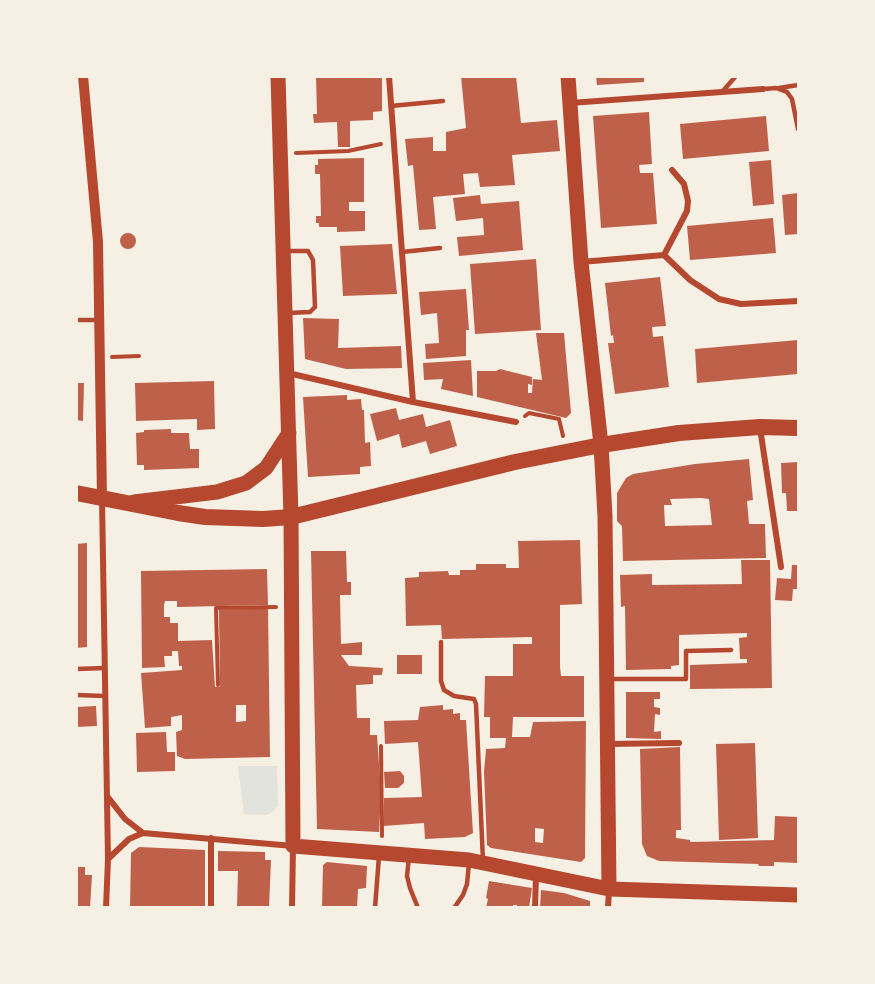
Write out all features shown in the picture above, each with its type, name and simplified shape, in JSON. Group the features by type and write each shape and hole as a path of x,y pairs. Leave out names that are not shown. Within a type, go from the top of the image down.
{"highway":[{"path":"76,493 205,517 263,519 291,517 515,462 601,445 679,433 760,427 798,428"}],"main road":[{"path":"278,76 291,517 293,846 475,865 609,889 798,895"},
{"path":"568,76 580,262 601,445 605,516 609,889"},
{"path":"126,503 217,492 246,483 266,468 289,433"}],"street":[{"path":"83,76 98,242 108,860 106,908"},
{"path":"389,76 413,402"},
{"path":"569,103 764,88"},
{"path":"664,255 687,211 688,201 684,184 672,170"},
{"path":"580,262 664,255 690,280 719,299 741,304 798,301"},
{"path":"287,373 413,402 516,422"},
{"path":"760,427 781,567"},
{"path":"607,744 679,743"},
{"path":"107,795 124,819 143,833"},
{"path":"108,860 129,839 143,833 293,846 292,908"},
{"path":"211,838 211,908"},
{"path":"535,908 536,877"},
{"path":"608,908 609,889"}],"lane":[{"path":"722,92 736,76"},
{"path":"764,88 798,85"},
{"path":"776,88 787,92 792,99 798,129"},
{"path":"392,106 443,101"},
{"path":"402,252 440,248"},
{"path":"283,250 308,251 313,260 315,307 310,312 285,313"},
{"path":"76,320 99,320"},
{"path":"441,642 441,681 444,690 454,696 474,699 477,704 475,865 463,895 454,908"},
{"path":"607,679 686,679 686,651 732,650"},
{"path":"76,669 105,668"},
{"path":"76,695 105,696"},
{"path":"375,908 380,854"},
{"path":"409,857 407,876 418,908"},
{"path":"502,874 536,877"},
{"path":"609,889 636,896 798,902"}],"path":[{"path":"280,154 348,151 394,140"},
{"path":"100,357 139,356"},
{"path":"533,414 559,419 566,452"},
{"path":"218,685 216,608 292,607"},
{"path":"380,854 381,746"}],"shaded area":[{"path":"238,766 277,766 278,806 267,815 244,814"}],"building":[{"path":"316,76 382,76 382,111 373,112 373,120 350,121 350,147 338,147 337,122 314,123 313,114 317,114"},
{"path":"461,76 516,76 521,123 557,120 560,151 512,155 515,185 480,187 478,173 463,174 465,194 433,197 436,229 419,230 413,165 408,166 405,139 433,137 433,151 446,151 446,132 466,128"},
{"path":"596,76 644,76 644,82 597,85"},
{"path":"649,112 652,164 639,165 640,173 653,173 657,224 601,228 593,116"},
{"path":"766,116 769,151 683,159 680,124"},
{"path":"364,158 364,202 349,202 349,211 365,211 365,231 337,232 337,227 319,227 319,223 316,223 316,216 321,216 320,174 315,174 318,159"},
{"path":"771,160 774,204 753,206 749,162"},
{"path":"798,193 798,234 785,235 782,195"},
{"path":"480,195 481,204 519,201 523,250 459,256 457,237 484,235 483,218 456,221 453,198"},
{"path":"773,218 776,253 690,260 687,226"},
{"path":"128,233 134,235 136,241 134,247 128,249 122,247 120,241 122,235"},
{"path":"392,244 397,294 343,296 340,246"},
{"path":"536,259 541,330 475,334 470,264"},
{"path":"660,277 666,326 652,327 653,337 663,336 669,387 615,394 608,343 614,343 613,335 611,336 605,283"},
{"path":"466,289 469,330 466,330 466,356 426,359 425,344 439,343 437,313 421,315 419,292"},
{"path":"303,318 339,319 338,348 401,346 402,368 346,369 305,359"},
{"path":"536,333 564,333 571,413 566,418 477,397 477,371 500,369 532,377 532,385 528,384 528,393 532,393 533,379 542,380"},
{"path":"798,340 798,374 697,383 695,349"},
{"path":"471,360 473,396 441,389 443,379 424,380 423,363"},
{"path":"214,381 215,429 197,430 197,419 136,421 135,383"},
{"path":"76,383 84,383 83,421 76,420"},
{"path":"347,395 347,400 361,399 362,410 364,410 365,443 370,442 371,466 360,467 360,474 308,477 303,397"},
{"path":"396,408 399,420 423,414 426,427 450,420 457,446 430,454 426,441 402,448 399,434 377,441 370,414"},
{"path":"171,429 171,433 189,433 190,449 199,449 199,468 144,470 144,465 137,465 136,433 144,432 144,430"},
{"path":"749,459 753,500 747,501 749,524 765,524 766,558 623,561 622,526 617,521 617,493 626,478 633,474 695,464","holes":["670,499 709,499 712,525 665,526 664,505 672,505"]},
{"path":"798,462 798,511 787,511 786,493 782,493 781,463"},
{"path":"580,540 582,604 560,605 560,667 561,676 584,676 584,717 513,717 512,737 530,737 533,722 586,721 585,858 581,862 491,848 487,845 484,772 486,749 505,748 506,738 490,738 490,717 484,717 485,676 513,676 513,644 532,644 532,637 442,639 441,625 406,626 405,578 419,577 419,572 448,571 449,575 460,575 460,570 476,570 476,564 506,564 506,568 519,568 518,541","holes":["535,828 544,829 543,843 535,842"]},
{"path":"87,543 87,647 76,648 76,544"},
{"path":"311,551 346,551 347,582 351,582 351,595 340,595 341,644 362,642 362,655 341,655 349,666 383,668 382,675 373,675 373,684 356,685 357,718 370,718 370,735 377,735 381,793 379,832 317,829"},
{"path":"741,560 770,560 772,688 690,689 690,665 747,663 747,659 740,659 739,638 747,637 747,633 679,635 679,665 671,666 671,669 626,670 625,606 621,607 620,575 652,574 652,585 742,584"},
{"path":"792,565 798,565 798,589 793,589 792,601 775,600 777,578 791,579"},
{"path":"267,569 268,605 177,607 177,601 165,601 164,617 170,617 170,623 178,623 178,641 212,640 215,687 220,687 219,610 268,608 270,757 185,759 177,756 176,732 182,730 182,715 171,717 171,726 145,728 141,673 182,670 182,666 179,666 178,651 172,651 172,656 164,656 165,667 142,668 141,571","holes":["236,705 246,705 246,721 236,722"]},
{"path":"397,655 422,655 422,674 397,674"},
{"path":"626,692 660,692 660,699 654,699 654,707 660,708 660,715 655,714 654,732 661,731 661,739 626,738"},
{"path":"443,705 443,710 453,709 453,714 460,713 460,720 466,720 473,833 465,837 425,839 424,823 383,826 384,798 422,797 418,742 385,744 384,721 418,720 420,707"},
{"path":"96,706 97,726 76,727 76,707"},
{"path":"166,732 167,752 175,752 175,771 137,772 136,733"},
{"path":"755,743 758,838 719,840 716,744"},
{"path":"680,747 681,830 676,830 676,838 690,840 690,842 774,840 775,816 798,817 798,863 774,862 774,866 759,866 758,864 659,861 647,856 642,844 640,749"},
{"path":"400,771 404,776 404,783 398,788 385,788 384,772"},
{"path":"139,847 205,850 205,908 130,908 131,853"},
{"path":"218,851 265,852 265,860 271,860 269,908 237,908 238,871 218,871"},
{"path":"327,862 367,866 366,888 358,889 357,908 322,908 323,865"},
{"path":"76,867 85,867 85,875 92,875 90,908 76,908"},
{"path":"489,881 532,888 529,908 517,908 517,905 513,905 513,908 486,908"},
{"path":"541,890 564,893 590,901 590,908 540,908"}]}
